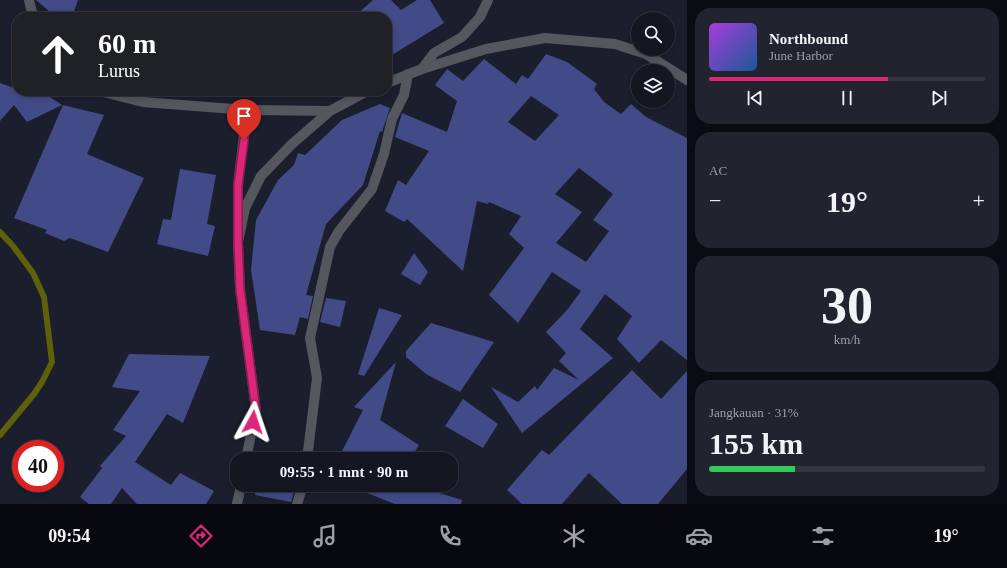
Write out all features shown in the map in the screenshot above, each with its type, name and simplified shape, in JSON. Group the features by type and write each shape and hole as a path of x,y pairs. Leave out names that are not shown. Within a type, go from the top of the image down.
{"street":[{"path":"29,0 32,12"},
{"path":"422,69 434,53 462,37 480,17 488,0"},
{"path":"392,81 422,69 486,49 545,38 615,44 646,54 687,80"},
{"path":"308,452 317,378 310,338 330,247 339,231 372,189 384,154 392,119 404,96 408,74"},
{"path":"119,96 143,102 247,110 330,111"},
{"path":"238,242 246,208 261,176 292,144 330,111 358,96"},
{"path":"247,110 238,185 238,242 240,289 256,410 247,452"},
{"path":"237,504 240,492"},
{"path":"297,504 301,492"}],"building":[{"path":"36,0 78,0 74,12 50,12"},
{"path":"373,0 391,0 401,10 417,0 430,0 444,23 392,55 392,12 360,12"},
{"path":"546,54 567,62 597,84 594,89 604,102 621,114 631,104 631,108 636,108 646,117 687,138 687,360 661,340 639,363 617,339 632,316 605,294 580,329 613,358 522,433 491,387 518,402 535,386 537,390 554,368 579,380 559,361 566,353 546,332 567,310 581,291 552,272 518,323 489,295 524,248 509,234 521,216 489,202 488,204 477,201 463,271 407,219 404,222 385,211 398,180 406,185 429,151 395,137 402,113 447,132 457,101 435,85 447,69 463,81 484,59 516,84 522,75 528,79","holes":["531,96 559,115 535,141 508,122","579,168 613,194 593,220 609,231 586,262 556,243 582,212 555,194"]},
{"path":"0,83 12,87 12,96 48,96 62,105 27,122 14,105 0,121"},
{"path":"380,104 390,108 382,132 380,131 363,185 326,224 306,295 313,296 308,319 300,317 295,335 260,330 251,270 256,220 278,180 294,165 298,153 305,155 342,120"},
{"path":"63,105 104,115 87,154 144,178 108,252 70,238 64,241 45,233 47,230 14,218"},
{"path":"180,169 216,175 207,224 215,226 208,256 157,244 163,219 171,220"},
{"path":"414,253 428,272 420,285 401,274"},
{"path":"326,298 346,301 340,327 320,322"},
{"path":"379,308 402,315 364,376 358,374"},
{"path":"431,323 494,342 460,392 426,374 406,357 406,351"},
{"path":"129,354 210,356 183,423 167,414 135,462 171,485 180,473 214,491 206,504 137,504 122,488 111,504 89,504 80,497 102,468 100,466 126,436 113,430 140,391 112,387"},
{"path":"396,362 380,420 419,445 414,452 342,452 363,410 354,407"},
{"path":"632,370 661,399 687,371 687,469 658,504 622,504 589,473 562,504 522,504 507,490 542,450 549,455"},
{"path":"463,399 498,424 483,448 445,426"},
{"path":"256,492 294,492 291,502 255,495"},
{"path":"364,492 436,492 462,500 461,504 395,504"}],"waterway":[{"path":"0,232 13,246 33,273 44,297 52,362 34,394 0,435"}],"route":[{"path":"244,140 238,185 238,242 240,289 247,330 256,410 253,422"}]}
